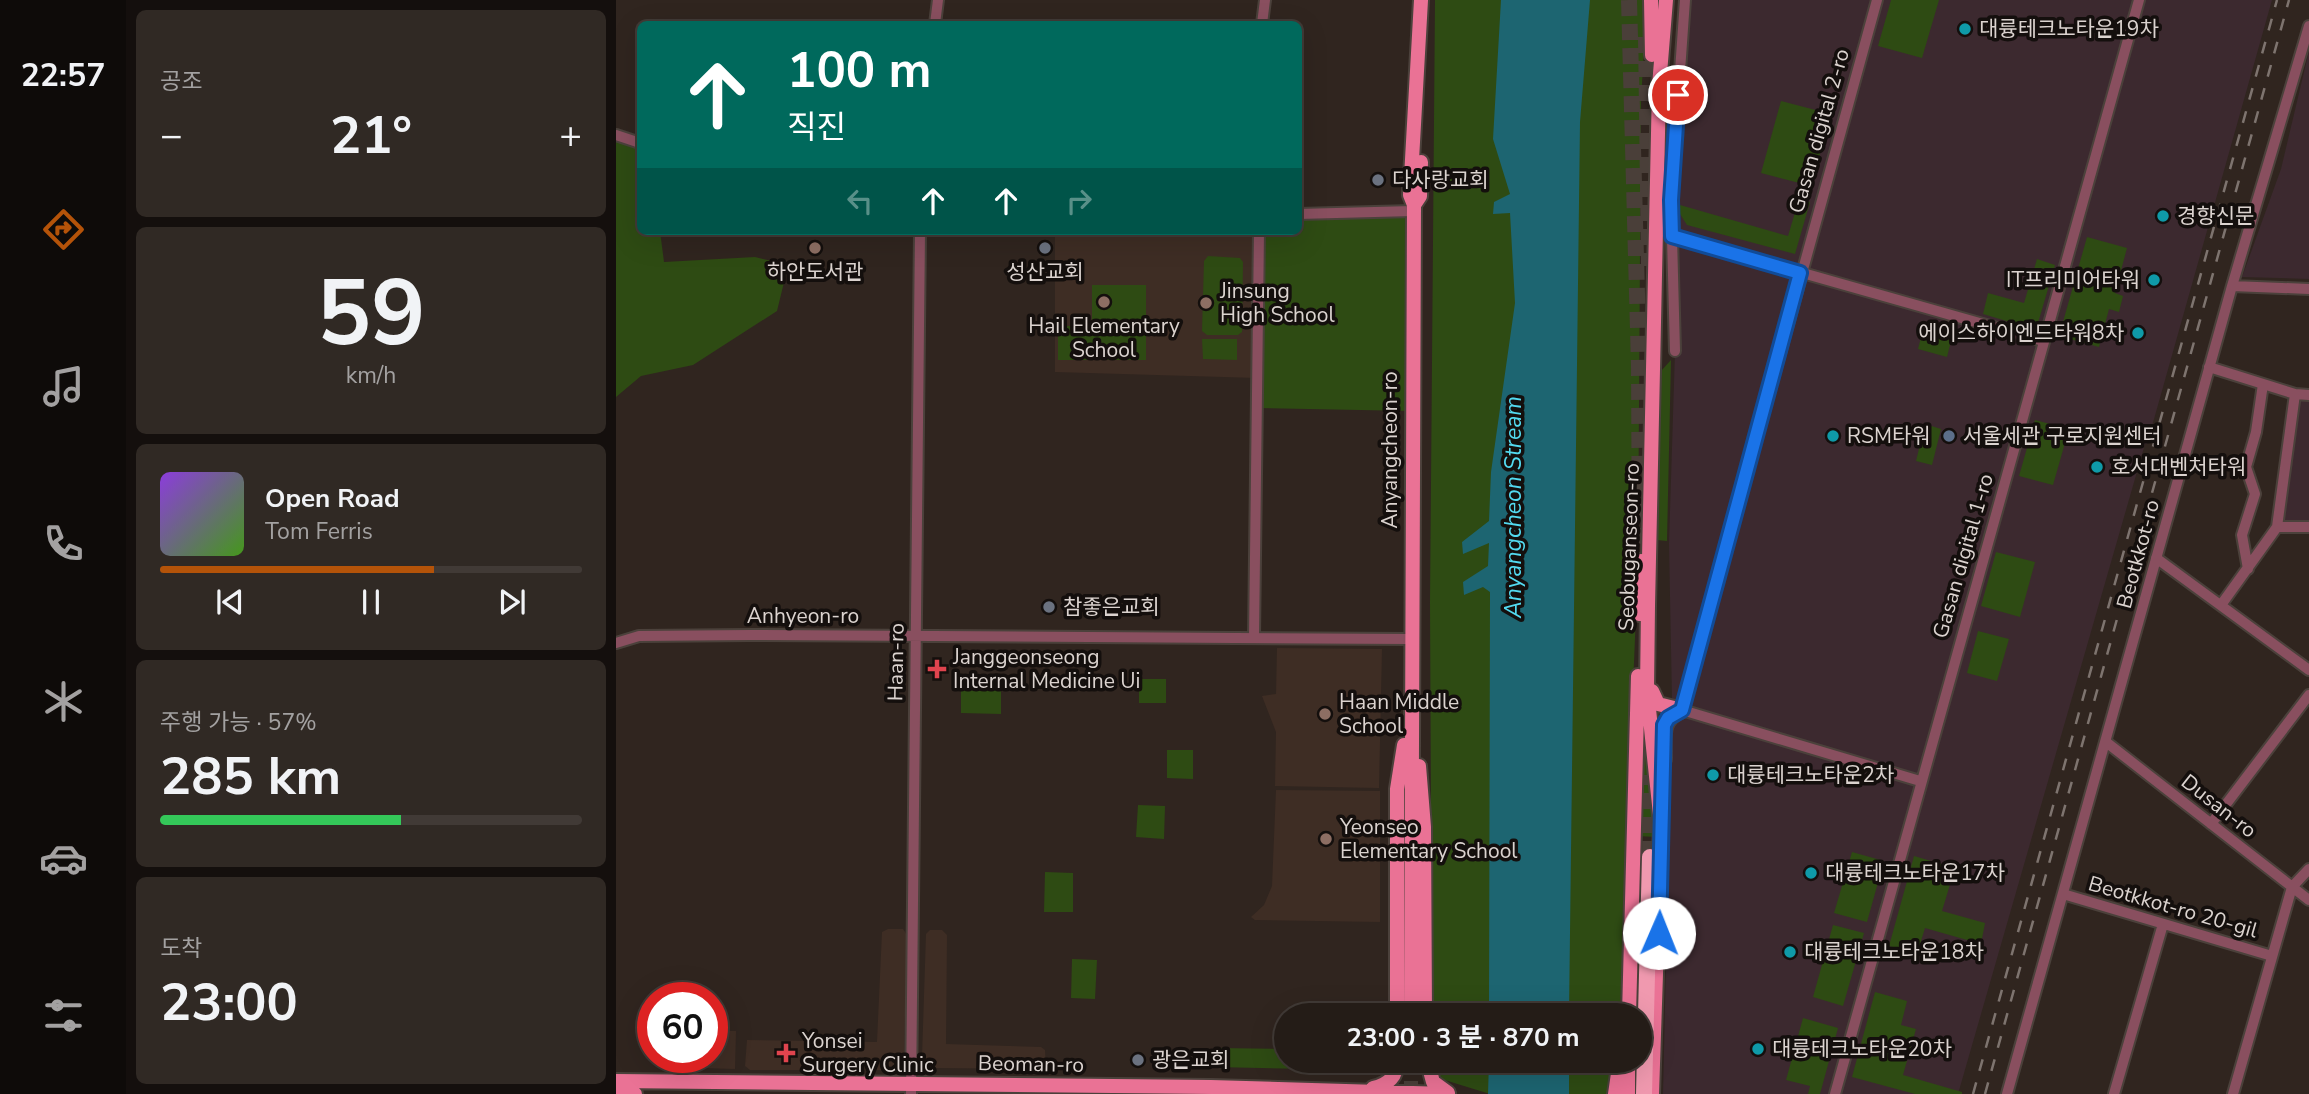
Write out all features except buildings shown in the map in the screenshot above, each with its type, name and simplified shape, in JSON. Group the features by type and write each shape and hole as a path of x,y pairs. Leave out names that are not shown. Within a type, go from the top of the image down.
{"highway":[{"path":"1638,1003 1645,857 1644,1003"},
{"path":"1636,1094 1637,1073"},
{"path":"1644,1073 1644,1094"}],"main road":[{"path":"1413,208 1410,195 1421,0"},
{"path":"1413,208 1420,196 1428,0"},
{"name":"Seobuganseon-ro","path":"1629,1003 1654,0"},
{"name":"Seobuganseon-ro","path":"1652,1094 1661,824 1657,764 1647,690 1659,86 1666,0"},
{"name":"Anyangcheon-ro","path":"1411,695 1413,208"},
{"path":"1650,590 1652,697 1658,704 1682,710"},
{"path":"1397,1003 1397,789 1411,695"},
{"path":"1411,695 1411,1003"},
{"path":"1411,695 1424,827 1425,1003"},
{"path":"1661,824 1664,725 1668,718 1682,710"},
{"path":"1623,1003 1632,872"},
{"path":"1364,1091 1391,1080 1394,1073"},
{"path":"1402,1073 1406,1093"},
{"path":"1406,1093 1419,1080 1421,1073"},
{"path":"1430,1073 1441,1094"},
{"path":"1615,1094 1620,1073"},
{"path":"1628,1073 1628,1094"},
{"name":"Beoman-ro","path":"616,1081 911,1089 1364,1091 1441,1094"},
{"path":"616,1094 635,1094"}],"street":[{"path":"935,21 938,0"},
{"path":"1262,21 1265,0"},
{"path":"1675,351 1671,200 1685,0"},
{"name":"Gasan digital 2-ro","path":"1682,710 1877,0"},
{"name":"Gasan digital 1-ro","path":"1835,1094 1920,780 2139,0"},
{"name":"Beotkkot-ro","path":"2007,1094 2209,367 2309,26"},
{"path":"616,135 637,142"},
{"path":"1302,214 1413,208"},
{"name":"Haan-ro","path":"911,1089 920,235"},
{"path":"1254,638 1259,235"},
{"path":"1672,236 2043,341"},
{"path":"2232,286 2309,289"},
{"path":"2209,367 2295,394 2309,395"},
{"path":"2248,569 2242,535 2255,494 2246,467 2256,432 2263,384"},
{"path":"2221,605 2277,527 2295,394"},
{"path":"2277,527 2309,527"},
{"path":"2156,558 2309,670"},
{"name":"Anhyeon-ro","path":"616,643 639,636 1410,639"},
{"path":"2211,824 2309,695"},
{"path":"1682,710 1920,780"},
{"name":"Dusan-ro","path":"2106,742 2309,900"},
{"path":"2233,1094 2292,887 2309,869"},
{"name":"Beotkkot-ro 20-gil","path":"2063,894 2272,956"},
{"path":"2114,1094 2163,924"}],"shaded area":[{"path":"1687,0 2272,0 2147,444 1958,1094 1663,1094 1672,700 1669,544 1675,351 1674,155"},
{"path":"2309,51 2309,279 2242,277 2281,169"},
{"path":"1055,235 1259,235 1257,378 1055,372"},
{"path":"2295,394 2309,395 2309,524 2277,527"},
{"name":"Haan Middle School","path":"1277,648 1382,649 1379,788 1275,786 1276,732 1262,696 1276,694"},
{"name":"Yeonseo Elementary School","path":"1276,790 1380,791 1380,922 1255,920 1251,917 1264,905 1272,886"},
{"path":"888,929 903,929 907,935 904,1056 892,1070 750,1070 745,1066 747,1040 877,1042 882,932"},
{"path":"930,930 942,930 947,935 946,1044 1041,1047 1045,1050 1046,1069 936,1068 922,1057 926,934"},
{"path":"728,1031 736,1031 735,1069 728,1069"}],"green space":[{"path":"1435,0 1647,0 1641,100 1638,562 1620,1003 1432,1003 1430,603"},
{"path":"1891,0 1939,0 1922,58 1878,46"},
{"path":"1781,101 1831,114 1811,186 1761,173"},
{"path":"616,135 637,142 637,235 661,235 664,262 755,257 780,263 786,274 777,311 693,365 641,376 616,397"},
{"path":"1799,199 1810,202 1795,254 1687,225 1680,214 1680,205 1788,236"},
{"path":"1413,211 1411,411 1257,408 1259,235 1302,235 1302,214"},
{"path":"2087,237 2127,248 2115,293 2123,296 2119,312 2109,309 2099,347 2059,336"},
{"path":"1208,256 1240,258 1243,262 1242,332 1238,335 1207,335 1202,331 1204,261"},
{"path":"2037,259 2055,265 2038,323 2030,328 1983,314 1988,293 2024,303"},
{"path":"1092,285 1146,285 1146,360 1058,360 1058,326 1092,326"},
{"path":"1925,322 1954,329 1947,357 1918,349"},
{"path":"1202,339 1237,339 1237,360 1203,359"},
{"path":"1671,360 1667,541 1657,540 1661,371"},
{"path":"2035,420 2069,429 2053,485 2019,476"},
{"path":"1925,424 1941,429 1932,465 1916,461"},
{"path":"1996,552 2035,562 2020,617 1981,606"},
{"path":"1978,631 2009,639 1997,681 1967,673"},
{"path":"961,678 1001,679 1001,714 961,713"},
{"path":"1139,679 1166,679 1166,703 1139,703"},
{"path":"1645,715 1657,837 1636,836"},
{"path":"1167,750 1193,750 1193,779 1167,778"},
{"path":"1138,805 1165,806 1164,839 1136,837"},
{"path":"1852,852 1884,861 1867,922 1834,913"},
{"path":"1914,856 1955,868 1942,911 1985,923 1981,944 1925,928 1917,954 1889,946"},
{"path":"1045,872 1073,873 1073,912 1044,912"},
{"path":"1833,925 1864,933 1843,1006 1813,997"},
{"path":"1072,959 1097,960 1095,999 1071,998"},
{"path":"1875,992 1907,1001 1901,1025 1916,1029 1903,1075 1962,1094 1915,1094 1852,1077"},
{"path":"1803,1018 1838,1028 1820,1094 1808,1094 1810,1086 1786,1080"},
{"path":"1215,1048 1274,1049 1274,1068 1215,1067"},
{"path":"1436,1073 1619,1073 1620,1094 1490,1094 1438,1078"}],"water":[{"name":"Anyangcheon Stream","path":"1501,0 1590,0 1580,122 1569,1003 1489,1003 1490,592 1483,587 1464,595 1463,582 1488,566 1489,543 1463,554 1462,542 1489,521 1491,472 1515,303 1510,213 1493,214 1494,202 1510,194 1493,139"},
{"path":"1489,1073 1569,1073 1569,1094 1488,1094"}],"tunnel":[{"path":"1629,0 1639,367 1640,575"},
{"path":"1646,37 1649,266"},
{"path":"1650,857 1651,775"},
{"path":"1411,1073 1411,1094"}],"railway":[{"path":"1973,1094 2277,0"},
{"path":"1985,1094 2289,0"}],"place":[{"name":"대륭테크노타운19차","path":"1965,29"},
{"name":"다사랑교회","path":"1378,180"},
{"name":"경향신문","path":"2163,216"},
{"name":"하안도서관","path":"815,248"},
{"name":"성산교회","path":"1045,248"},
{"name":"IT프리미어타워","path":"2154,280"},
{"name":"Hail Elementary School","path":"1104,302"},
{"name":"Jinsung High School","path":"1206,303"},
{"name":"에이스하이엔드타워8차","path":"2138,333"},
{"name":"RSM타워","path":"1833,436"},
{"name":"서울세관 구로지원센터","path":"1949,436"},
{"name":"호서대벤처타워","path":"2097,467"},
{"name":"참좋은교회","path":"1049,607"},
{"name":"Janggeonseong Internal Medicine Ui","path":"937,669"},
{"name":"Haan Middle School","path":"1325,714"},
{"name":"대륭테크노타운2차","path":"1713,775"},
{"name":"Yeonseo Elementary School","path":"1326,839"},
{"name":"대륭테크노타운17차","path":"1811,873"},
{"name":"대륭테크노타운18차","path":"1790,952"},
{"name":"대륭테크노타운20차","path":"1758,1049"},
{"name":"Yonsei Surgery Clinic","path":"786,1053"},
{"name":"광은교회","path":"1138,1060"}],"route":[{"path":"1659,933 1664,725 1668,718 1682,710 1800,273 1672,236 1671,200 1678,95"}]}
